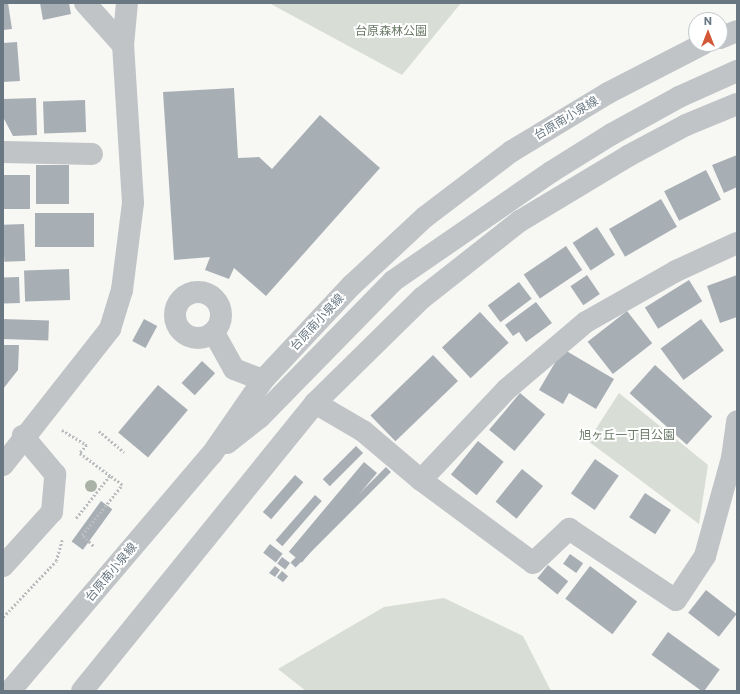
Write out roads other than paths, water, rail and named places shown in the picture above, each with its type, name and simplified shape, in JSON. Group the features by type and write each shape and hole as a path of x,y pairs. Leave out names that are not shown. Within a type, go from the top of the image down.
{"street":[{"path":"85,3 123,46"},
{"path":"3,465 23,436 110,329 122,290 133,203 123,46 127,3"},
{"name":"台原南小泉線","path":"10,691 212,454 263,380 352,284 425,217 512,151 608,93 688,52"},
{"path":"212,454 260,417 393,280 489,213 612,134 679,98 737,72"},
{"path":"82,691 333,382 422,298 520,221 628,156 686,125 737,104"},
{"path":"3,152 92,154"},
{"path":"333,382 346,350 400,294 489,213"},
{"path":"421,480 507,389 586,322 676,271 737,243"},
{"path":"214,333 234,368 263,380"},
{"path":"315,403 363,431 421,480 533,563 569,528 676,600 705,556 732,458 737,421"},
{"path":"3,566 52,512 54,474 23,436"}],"park label":[{"name":"台原森林公園","path":"391,31"},
{"name":"旭ヶ丘一丁目公園","path":"627,435"}]}
